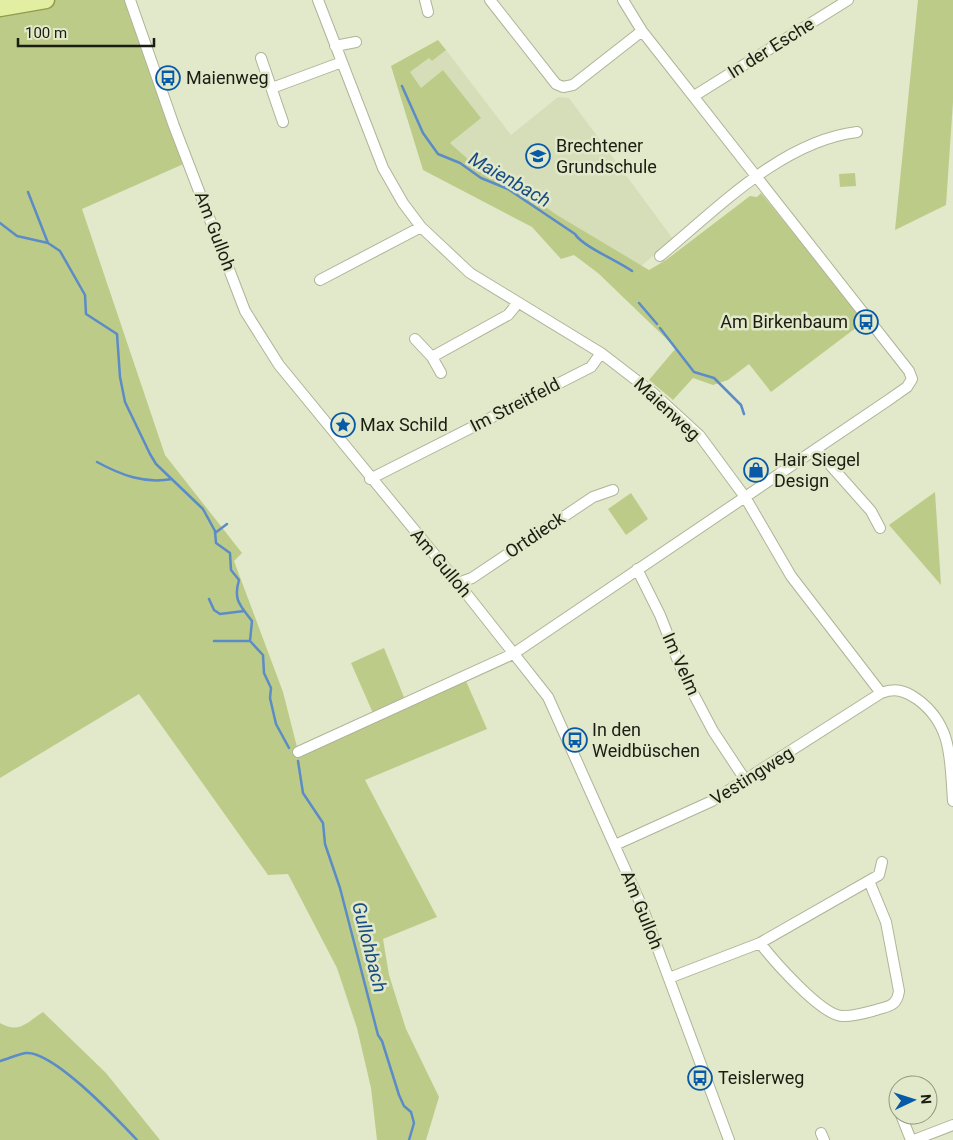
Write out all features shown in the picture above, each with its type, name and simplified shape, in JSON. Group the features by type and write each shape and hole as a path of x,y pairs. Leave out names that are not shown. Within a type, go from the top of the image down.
{"main road":[{"path":"0,8 46,0"}],"street":[{"name":"Am Gulloh","path":"130,0 174,126 245,311 279,365 370,479 458,582 548,697 643,910 729,1140"},
{"name":"Maienweg","path":"318,0 383,168 403,203 421,227 470,274 601,353 653,392 700,436 744,497 791,576 881,693"},
{"path":"425,0 428,12"},
{"path":"490,0 556,84 563,86 573,85 642,31"},
{"path":"298,752 513,654 907,387 912,379 909,371 870,319 642,31 623,0"},
{"name":"In der Esche","path":"694,96 848,0"},
{"path":"335,46 356,42"},
{"path":"262,58 283,122"},
{"path":"272,88 342,62"},
{"path":"660,256 757,177 802,149 834,135 858,132"},
{"path":"320,280 421,227"},
{"path":"432,357 508,315 518,304"},
{"path":"415,339 432,357 441,373"},
{"name":"Im Streitfeld","path":"370,479 591,366 601,353"},
{"path":"816,449 871,511 880,528"},
{"name":"Ortdieck","path":"458,582 472,578 593,497 614,490"},
{"name":"Im Velm","path":"637,569 660,615 684,676 713,730 746,781"},
{"path":"881,693 893,689 906,692 919,700 939,719 948,744 953,801"},
{"name":"Vestingweg","path":"615,844 704,806 746,781 881,693"},
{"path":"668,978 760,943 879,875 882,862"},
{"path":"760,943 777,965 827,1011 841,1016 894,1005 898,1000 899,990 888,930 879,900 869,881"},
{"path":"905,1125 912,1140 953,1125"}],"shaded area":[{"name":"Brechtener Grundschule","path":"446,50 511,135 558,97 569,98 673,239 641,266 557,215 512,183 479,169 450,143 409,72 429,58 432,61"}],"green space":[{"path":"46,0 130,0 188,162 82,209 165,455 242,553 234,561 283,692 298,751 376,720 351,663 384,648 408,707 466,681 487,729 365,780 437,917 383,939 389,975 406,1029 439,1097 426,1140 377,1140 371,1088 357,1028 337,968 288,874 268,875 139,694 0,778 0,8"},
{"path":"918,0 953,0 953,102 946,205 895,230"},
{"path":"438,40 446,50 432,61 429,58 410,72 421,88 443,70 481,118 450,143 479,169 512,183 557,215 649,270 666,260 750,196 757,197 761,193 865,321 771,392 749,364 728,380 713,385 693,378 673,400 649,380 676,348 598,273 574,255 561,259 532,227 423,170 391,66"},
{"path":"855,173 856,186 840,187 839,174"},
{"path":"935,492 941,585 889,525"},
{"path":"631,493 648,519 626,535 608,509"},
{"path":"43,1012 106,1073 160,1140 0,1140 0,1023 12,1027 22,1026"}],"waterway":[{"name":"Maienbach","path":"402,86 423,133 438,154 460,163 481,178 508,189 575,234 592,248 632,271"},
{"path":"28,192 48,243"},
{"name":"Gullohbach","path":"0,223 17,236 48,243 60,251 85,295 86,314 117,334 120,377 125,402 150,454 156,464 203,509 215,531 216,543 230,553 231,570 239,580 237,598 252,621 250,641 263,655 264,673 271,688 270,698 276,724 289,748"},
{"name":"Maienbach","path":"639,303 657,324"},
{"name":"Maienbach","path":"660,328 694,372 714,378 741,405 744,414"},
{"path":"97,462 133,477 152,480 172,479"},
{"path":"215,533 227,524"},
{"path":"209,599 214,610 220,614 244,611"},
{"path":"214,641 250,641"},
{"name":"Gullohbach","path":"298,761 303,793 323,823 325,844 340,888 378,1035 382,1041 399,1095 404,1106 411,1112 414,1123 409,1140"},
{"path":"0,1061 26,1053 38,1055 52,1063 85,1088 137,1140"}],"place":[{"name":"Maienweg","path":"168,78"},
{"name":"Brechtener Grundschule","path":"538,156"},
{"name":"Am Birkenbaum","path":"866,322"},
{"name":"Max Schild","path":"343,425"},
{"name":"Hair Siegel Design","path":"756,470"},
{"name":"In den Weidbüschen","path":"575,740"},
{"name":"Teislerweg","path":"700,1078"}]}
